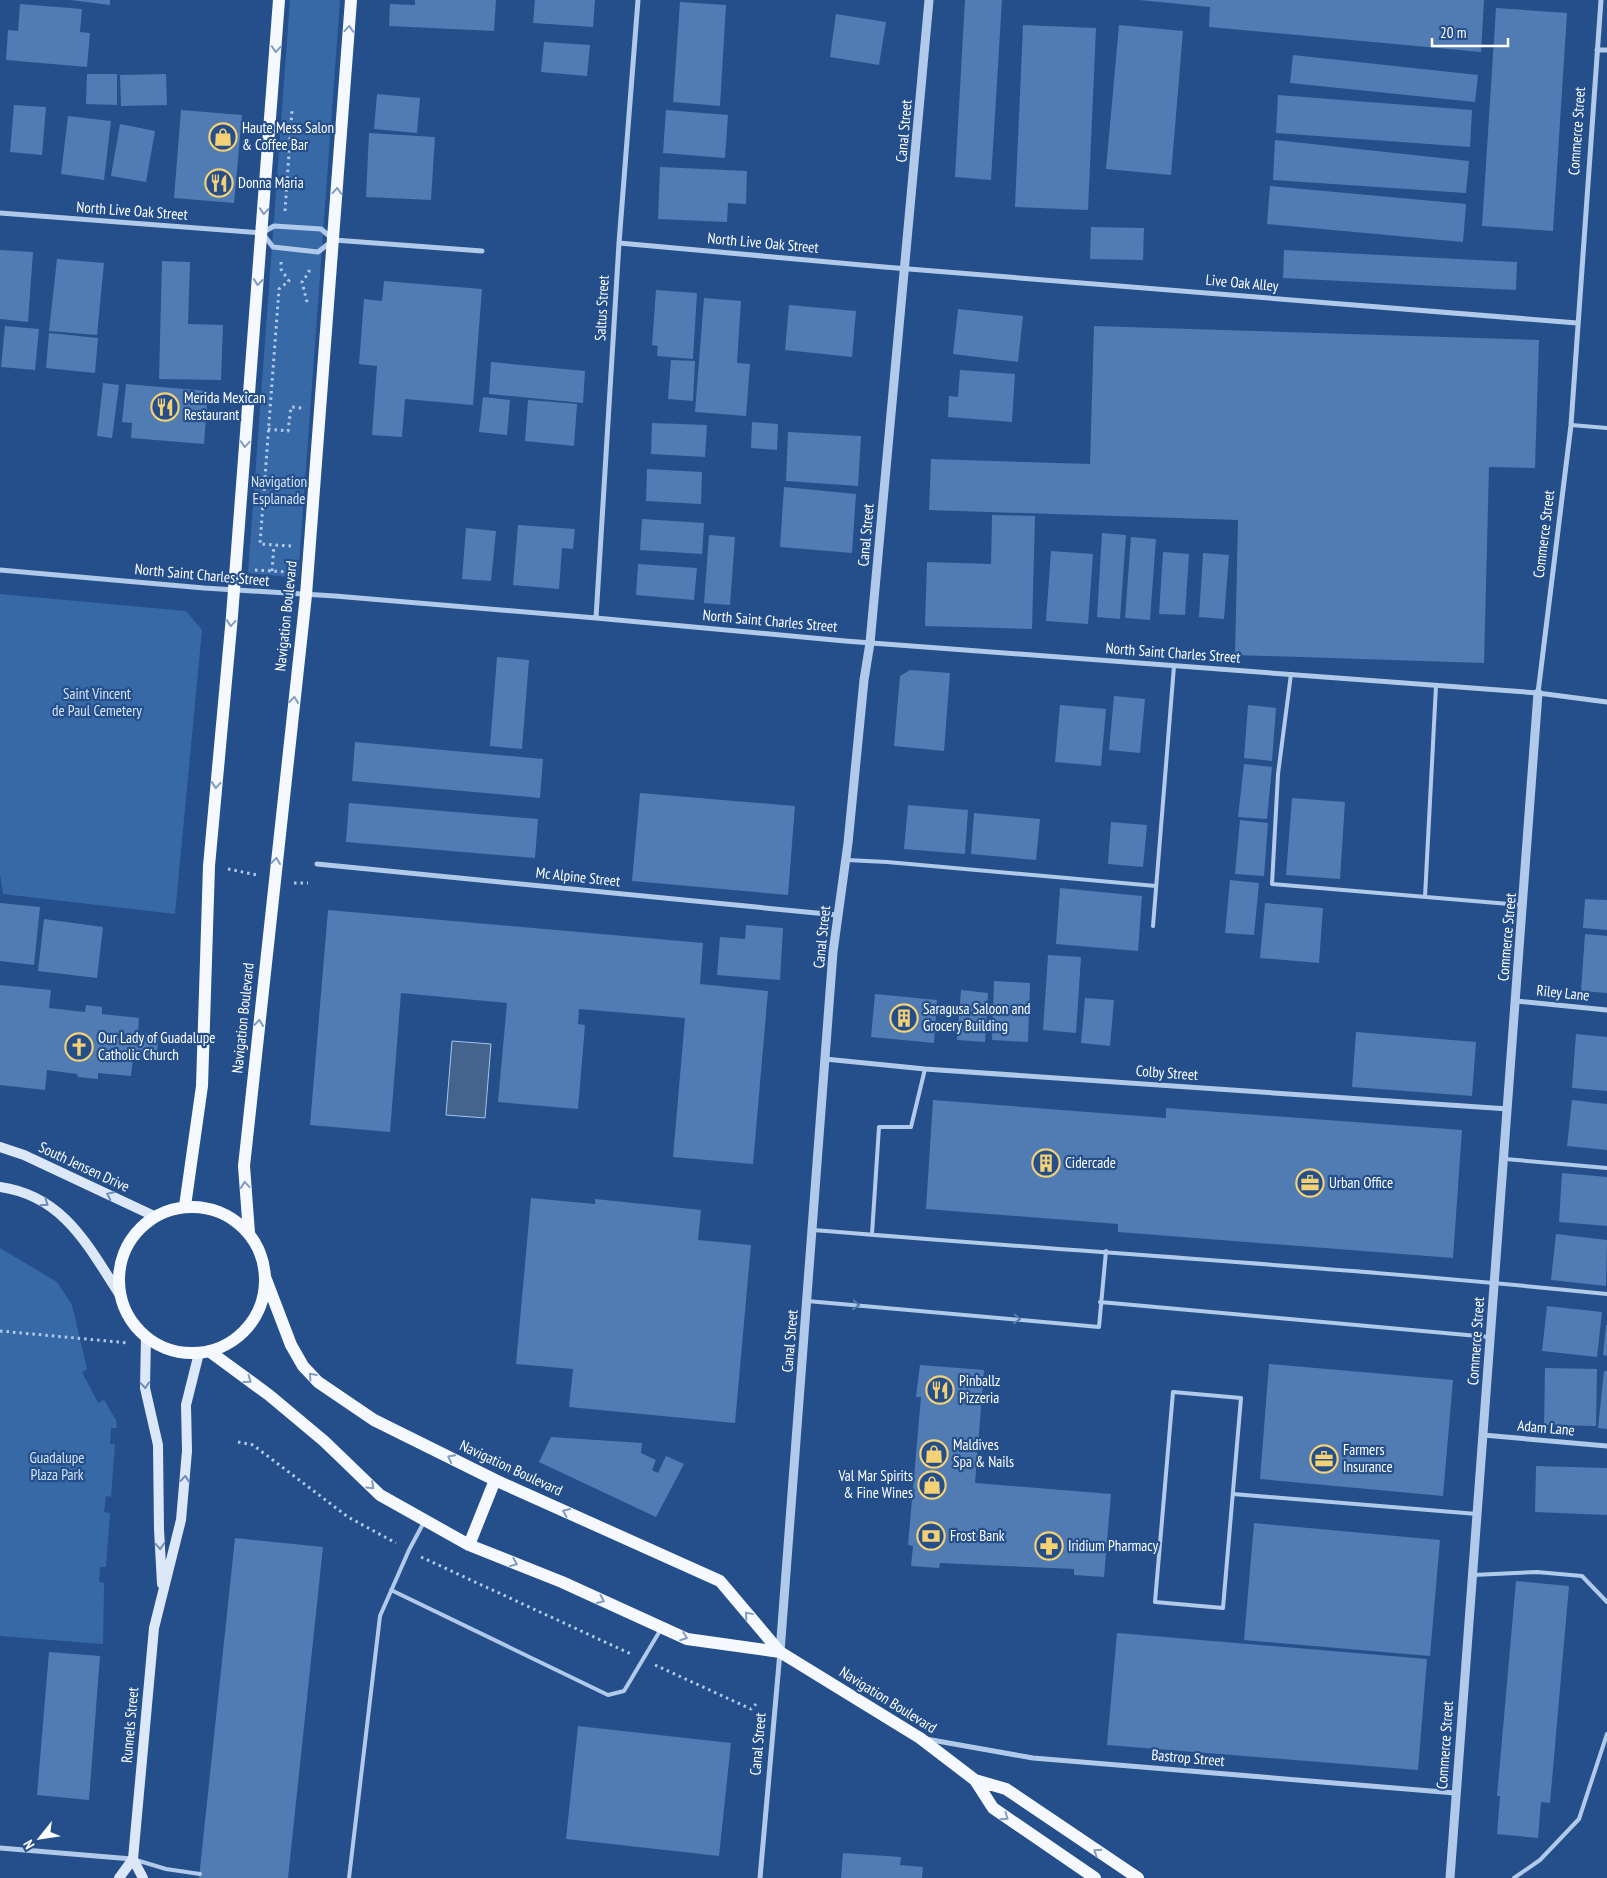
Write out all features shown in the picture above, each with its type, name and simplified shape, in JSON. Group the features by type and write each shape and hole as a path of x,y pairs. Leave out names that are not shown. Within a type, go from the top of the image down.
{"main road":[{"path":"185,1206 202,1086 209,866 234,590 280,0"},
{"name":"Navigation Boulevard","path":"249,1233 244,1166 306,595 352,0"},
{"name":"South Jensen Drive","path":"0,1147 24,1155 154,1216"},
{"path":"0,1186 14,1188 42,1199 67,1218 120,1295"},
{"path":"185,1206 203,1207 220,1212 236,1221 249,1233 258,1246 265,1278 264,1297 256,1316 244,1332 228,1344 204,1352 180,1352 145,1340 125,1311 120,1295 118,1277 121,1258 128,1242 139,1228 154,1216 169,1209 185,1206"},
{"name":"Navigation Boulevard","path":"265,1278 291,1344 303,1366 318,1382 374,1420 495,1480 720,1581 780,1652 920,1738 975,1780 1006,1790 1138,1878"},
{"name":"Runnels Street","path":"145,1340 145,1388 158,1445 158,1529 163,1595"},
{"name":"Navigation Boulevard","path":"204,1352 269,1395 324,1440 380,1495 469,1545 562,1582 687,1639 780,1652"},
{"name":"Runnels Street","path":"133,1859 154,1628 181,1520 187,1451 186,1405 204,1352"},
{"path":"469,1545 495,1480"},
{"name":"Navigation Boulevard","path":"975,1780 993,1808 1095,1878"},
{"path":"119,1878 133,1859 143,1878"}],"street":[{"name":"Saltus Street","path":"596,618 619,242 638,0"},
{"name":"Canal Street","path":"760,1878 780,1652 837,915 846,860 864,680 870,643 929,0"},
{"name":"Commerce Street","path":"1450,1878 1538,693 1571,425 1601,0"},
{"path":"1597,50 1607,50"},
{"name":"North Live Oak Street","path":"0,213 262,233 274,226 321,229 334,240 482,251"},
{"path":"262,233 273,248 318,252 334,240"},
{"name":"North Live Oak Street","path":"619,242 905,269"},
{"name":"Live Oak Alley","path":"905,269 1577,323"},
{"name":"North Saint Charles Street","path":"0,570 596,618 870,643 1538,693 1607,702"},
{"name":"Mc Alpine Street","path":"317,864 837,915"},
{"name":"Riley Lane","path":"1516,1001 1607,1010"},
{"name":"Colby Street","path":"825,1059 924,1069 1508,1109"},
{"name":"Adam Lane","path":"1483,1435 1607,1446"},
{"name":"Bastrop Street","path":"920,1738 1032,1758 1455,1793"},
{"path":"0,1848 133,1859"}],"lane":[{"path":"1571,425 1607,428"},
{"path":"1153,926 1174,666"},
{"path":"1291,674 1278,774 1272,884 1523,905"},
{"path":"1426,897 1436,686"},
{"path":"846,860 1156,886"},
{"path":"872,1234 879,1126 911,1127 924,1069"},
{"path":"1504,1159 1607,1168"},
{"path":"813,1230 1106,1251 1607,1294"},
{"path":"807,1301 1099,1327 1106,1251"},
{"path":"1100,1302 1490,1338"},
{"path":"1173,1392 1241,1398 1233,1494 1223,1608 1155,1602 1173,1392"},
{"path":"1233,1494 1477,1514"},
{"path":"349,1878 380,1616 409,1550 425,1520"},
{"path":"1472,1576 1537,1572 1582,1576 1607,1602"},
{"path":"391,1590 608,1695 624,1691 662,1627"},
{"path":"1514,1878 1540,1860 1579,1819 1607,1734"},
{"path":"133,1859 166,1869 200,1874"}],"path":[{"path":"282,258 281,269 289,281 279,289 260,544 293,546"},
{"path":"307,309 307,299 302,282 309,272 310,261"},
{"path":"304,409 305,399"},
{"path":"263,429 288,431 291,407 310,409"},
{"path":"272,572 274,545"},
{"path":"250,570 295,573"},
{"path":"226,869 262,876"},
{"path":"294,882 308,883"},
{"path":"0,1331 145,1340"},
{"path":"238,1442 253,1445 348,1517 409,1550 751,1709 756,1704"}],"green space":[{"name":"Navigation Esplanade","path":"290,0 340,0 298,578 248,573"},
{"name":"Saint Vincent de Paul Cemetery","path":"0,594 186,611 202,630 175,914 3,894 0,874"},
{"name":"Guadalupe Plaza Park","path":"0,1248 57,1282 72,1305 87,1369 82,1372 98,1403 104,1400 116,1420 117,1428 111,1428 110,1444 115,1444 111,1497 106,1496 104,1512 110,1513 106,1567 100,1567 99,1582 104,1583 103,1644 0,1636"}],"shaded area":[{"path":"452,1041 491,1044 485,1118 446,1115"}],"building":[{"path":"70,0 110,0 110,5"},
{"path":"415,0 496,0 494,31 389,26 390,4 415,5"},
{"path":"535,0 595,0 593,27 533,23"},
{"path":"965,0 1002,0 991,180 955,177"},
{"path":"1139,0 1484,0 1481,52 1209,27 1210,7"},
{"path":"680,2 726,5 720,106 673,102"},
{"path":"20,4 82,9 80,32 90,33 87,67 6,60 8,30 18,31"},
{"path":"1496,8 1567,13 1553,231 1482,226"},
{"path":"836,14 886,22 879,65 830,57"},
{"path":"1023,25 1096,28 1088,210 1015,207"},
{"path":"1119,25 1183,31 1171,175 1106,169"},
{"path":"544,42 590,45 587,76 541,72"},
{"path":"1293,55 1478,75 1475,102 1290,83"},
{"path":"87,74 117,74 117,105 86,104"},
{"path":"166,74 167,105 121,106 120,75"},
{"path":"377,94 420,98 417,133 374,129"},
{"path":"1278,95 1472,110 1470,147 1276,133"},
{"path":"14,105 46,107 42,155 10,152"},
{"path":"181,110 242,115 234,203 174,198"},
{"path":"666,110 728,115 725,158 663,153"},
{"path":"68,116 111,121 104,180 61,174"},
{"path":"120,124 155,131 146,182 111,176"},
{"path":"369,133 435,137 431,200 366,197"},
{"path":"1275,140 1469,161 1466,193 1273,180"},
{"path":"660,167 747,171 746,204 728,203 727,222 658,219"},
{"path":"1270,186 1466,204 1463,242 1267,224"},
{"path":"1091,227 1144,228 1143,260 1090,259"},
{"path":"0,250 33,252 28,322 0,319"},
{"path":"1284,250 1517,262 1516,290 1283,278"},
{"path":"57,259 104,263 97,335 49,331"},
{"path":"162,261 190,262 188,324 223,325 221,380 159,379"},
{"path":"384,281 482,289 473,405 405,399 402,437 372,435 377,366 359,364 364,299 382,301"},
{"path":"656,290 697,293 693,359 657,356 658,346 652,345"},
{"path":"704,298 741,301 737,363 750,364 746,416 695,412"},
{"path":"789,305 856,311 852,357 785,350"},
{"path":"958,309 1023,316 1018,362 953,354"},
{"path":"5,326 39,329 35,370 1,367"},
{"path":"1094,326 1539,340 1535,468 1489,467 1484,663 1235,655 1238,520 929,510 931,459 1090,464"},
{"path":"49,333 98,338 95,373 46,368"},
{"path":"671,360 695,361 693,401 668,399"},
{"path":"491,362 585,371 583,403 489,394"},
{"path":"960,370 1015,374 1012,422 948,417 949,396 958,397"},
{"path":"103,383 119,385 112,438 97,436"},
{"name":"Merida Mexican Restaurant","path":"126,384 208,391 204,444 131,438 132,423 122,422"},
{"path":"483,397 510,400 507,435 479,432"},
{"path":"528,400 577,404 574,446 525,441"},
{"path":"752,422 778,424 777,450 751,448"},
{"path":"652,423 707,425 705,457 651,454"},
{"path":"788,432 861,436 858,486 786,481"},
{"path":"647,469 702,472 701,504 646,501"},
{"path":"784,487 856,494 852,553 780,547"},
{"path":"992,515 1035,516 1032,629 925,626 927,562 991,564"},
{"path":"642,519 704,523 702,554 640,550"},
{"path":"518,525 575,529 573,549 562,548 559,589 513,585"},
{"path":"466,528 496,531 491,581 462,579"},
{"path":"1102,533 1126,535 1120,619 1097,617"},
{"path":"709,535 735,537 730,605 704,603"},
{"path":"1131,537 1156,539 1150,620 1125,618"},
{"path":"1051,551 1093,554 1088,624 1046,621"},
{"path":"1163,552 1189,554 1185,615 1159,614"},
{"path":"1203,553 1229,555 1224,619 1199,617"},
{"path":"638,564 697,568 694,600 636,595"},
{"path":"497,657 529,660 522,749 490,746"},
{"path":"910,670 950,673 944,751 894,746 900,676"},
{"path":"1114,696 1145,699 1140,753 1109,750"},
{"path":"1060,705 1106,709 1101,766 1055,762"},
{"path":"1248,705 1276,708 1272,761 1244,758"},
{"path":"355,742 543,759 540,798 352,781"},
{"path":"1244,764 1272,767 1267,819 1238,817"},
{"path":"640,793 795,806 788,895 632,881"},
{"path":"1292,798 1345,802 1340,879 1286,875"},
{"path":"349,803 538,819 535,858 346,842"},
{"path":"908,805 968,810 965,854 904,849"},
{"path":"974,813 1040,819 1036,860 971,854"},
{"path":"1240,820 1268,823 1264,876 1235,874"},
{"path":"1111,822 1147,825 1143,867 1108,864"},
{"path":"1230,880 1259,883 1254,935 1225,933"},
{"path":"1060,888 1142,896 1138,951 1056,944"},
{"path":"1585,899 1607,900 1607,930 1583,928"},
{"path":"0,903 40,907 34,965 0,961"},
{"path":"1265,903 1323,908 1319,963 1260,958"},
{"path":"328,910 703,943 700,984 768,991 753,1164 673,1157 685,1018 579,1009 578,1024 585,1025 578,1109 498,1102 507,1003 401,993 390,1132 310,1125"},
{"path":"44,919 103,927 97,978 38,971"},
{"path":"746,925 783,928 780,980 717,975 720,937 745,939"},
{"path":"1585,934 1607,936 1607,993 1581,991"},
{"path":"1048,955 1081,957 1076,1033 1043,1030"},
{"path":"994,981 1030,983 1028,1042 992,1040"},
{"name":"Our Lady of Guadalupe Catholic Church","path":"0,985 51,990 49,1008 85,1012 86,1005 102,1007 102,1014 139,1018 138,1033 159,1035 156,1062 133,1059 131,1076 98,1073 98,1079 78,1077 77,1074 47,1070 45,1090 0,1085"},
{"path":"961,990 988,993 985,1042 957,1040"},
{"name":"Saragusa Saloon and Grocery Building","path":"875,994 937,1000 934,1043 871,1037"},
{"path":"1085,998 1114,1000 1110,1046 1081,1043"},
{"path":"1356,1032 1476,1042 1472,1096 1352,1087"},
{"path":"1576,1034 1607,1037 1607,1091 1572,1088"},
{"path":"933,1100 1166,1118 1166,1108 1462,1130 1453,1258 1118,1232 1118,1224 926,1209"},
{"path":"1572,1100 1607,1104 1607,1150 1567,1146"},
{"path":"1562,1173 1607,1177 1607,1226 1559,1222"},
{"path":"531,1198 595,1204 595,1199 701,1210 698,1240 751,1245 735,1423 569,1407 573,1369 516,1364"},
{"path":"1556,1234 1607,1240 1606,1286 1551,1280"},
{"path":"1547,1306 1602,1312 1597,1357 1542,1351"},
{"path":"1607,1325 1607,1356 1603,1355"},
{"path":"1269,1364 1453,1380 1443,1496 1260,1479"},
{"path":"920,1365 984,1370 975,1483 1111,1494 1104,1577 1074,1575 1074,1569 940,1563 939,1568 911,1566 913,1546 908,1545 921,1397 916,1397"},
{"path":"1545,1368 1597,1369 1596,1426 1544,1425"},
{"path":"1604,1371 1607,1371 1607,1429 1598,1428"},
{"path":"551,1437 642,1443 641,1453 656,1460 652,1470 658,1473 666,1456 684,1464 656,1517 539,1462"},
{"path":"1536,1466 1607,1468 1607,1515 1535,1512"},
{"path":"1254,1523 1440,1540 1430,1656 1244,1640"},
{"path":"235,1538 323,1547 288,1878 199,1878"},
{"path":"1516,1581 1569,1586 1550,1803 1541,1802 1538,1838 1497,1834 1500,1796 1497,1796"},
{"path":"1117,1633 1427,1659 1418,1770 1107,1745"},
{"path":"49,1652 100,1656 89,1800 37,1795"},
{"path":"578,1726 731,1743 719,1856 566,1839"},
{"path":"843,1853 901,1857 900,1865 923,1867 922,1878 841,1878"}],"place":[{"name":"Haute Mess Salon & Coffee Bar","path":"223,137"},
{"name":"Donna Maria","path":"219,183"},
{"name":"Merida Mexican Restaurant","path":"165,407"},
{"name":"Saragusa Saloon and Grocery Building","path":"904,1018"},
{"name":"Our Lady of Guadalupe Catholic Church","path":"79,1047"},
{"name":"Cidercade","path":"1046,1163"},
{"name":"Urban Office","path":"1310,1183"},
{"name":"Pinballz Pizzeria","path":"940,1390"},
{"name":"Maldives Spa & Nails","path":"934,1454"},
{"name":"Farmers Insurance","path":"1324,1459"},
{"name":"Val Mar Spirits & Fine Wines","path":"932,1485"},
{"name":"Frost Bank","path":"931,1536"},
{"name":"Iridium Pharmacy","path":"1049,1546"}]}
